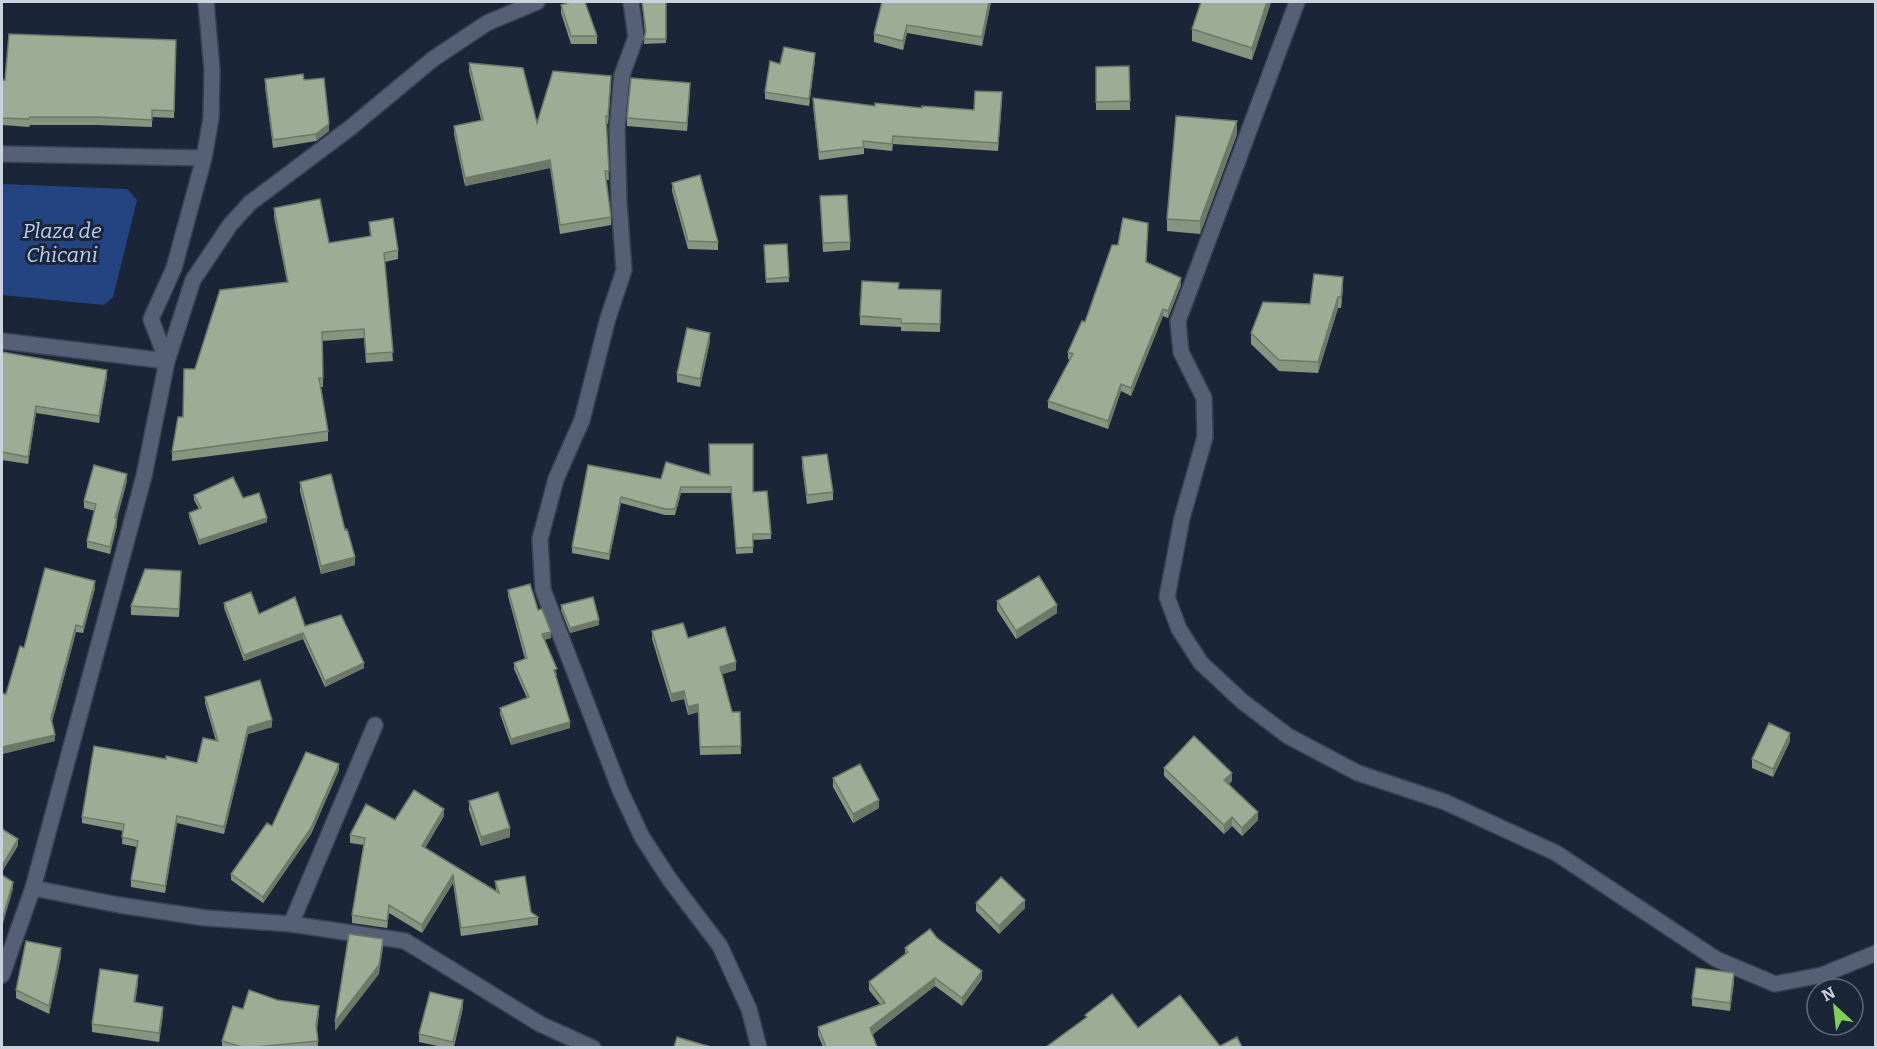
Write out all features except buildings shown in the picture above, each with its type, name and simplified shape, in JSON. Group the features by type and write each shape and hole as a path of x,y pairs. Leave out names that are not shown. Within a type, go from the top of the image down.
{"street":[{"path":"167,361 151,319 174,268 204,158 211,118 212,70 206,2"},
{"path":"2,975 33,888 144,476 167,361 193,280 230,225 250,203 350,128 434,59 487,23 537,2"},
{"path":"631,2 636,37 622,75 617,129 624,270 608,318 582,420 556,478 540,539 543,590 624,800 642,837 670,880 720,946 749,1009 759,1047"},
{"path":"1297,2 1178,321 1181,352 1204,398 1204,437 1182,518 1167,597 1179,629 1201,663 1243,702 1288,736 1358,773 1446,801 1556,853 1716,959 1775,984 1822,975 1875,953"},
{"path":"2,154 204,158"},
{"path":"2,341 167,361"},
{"path":"291,924 375,724"},
{"path":"33,888 119,905 206,918 291,924 405,941 540,1024 593,1047"}],"green space":[{"name":"Plaza de Chicani","path":"2,184 127,189 137,200 113,297 104,305 2,295"}]}
